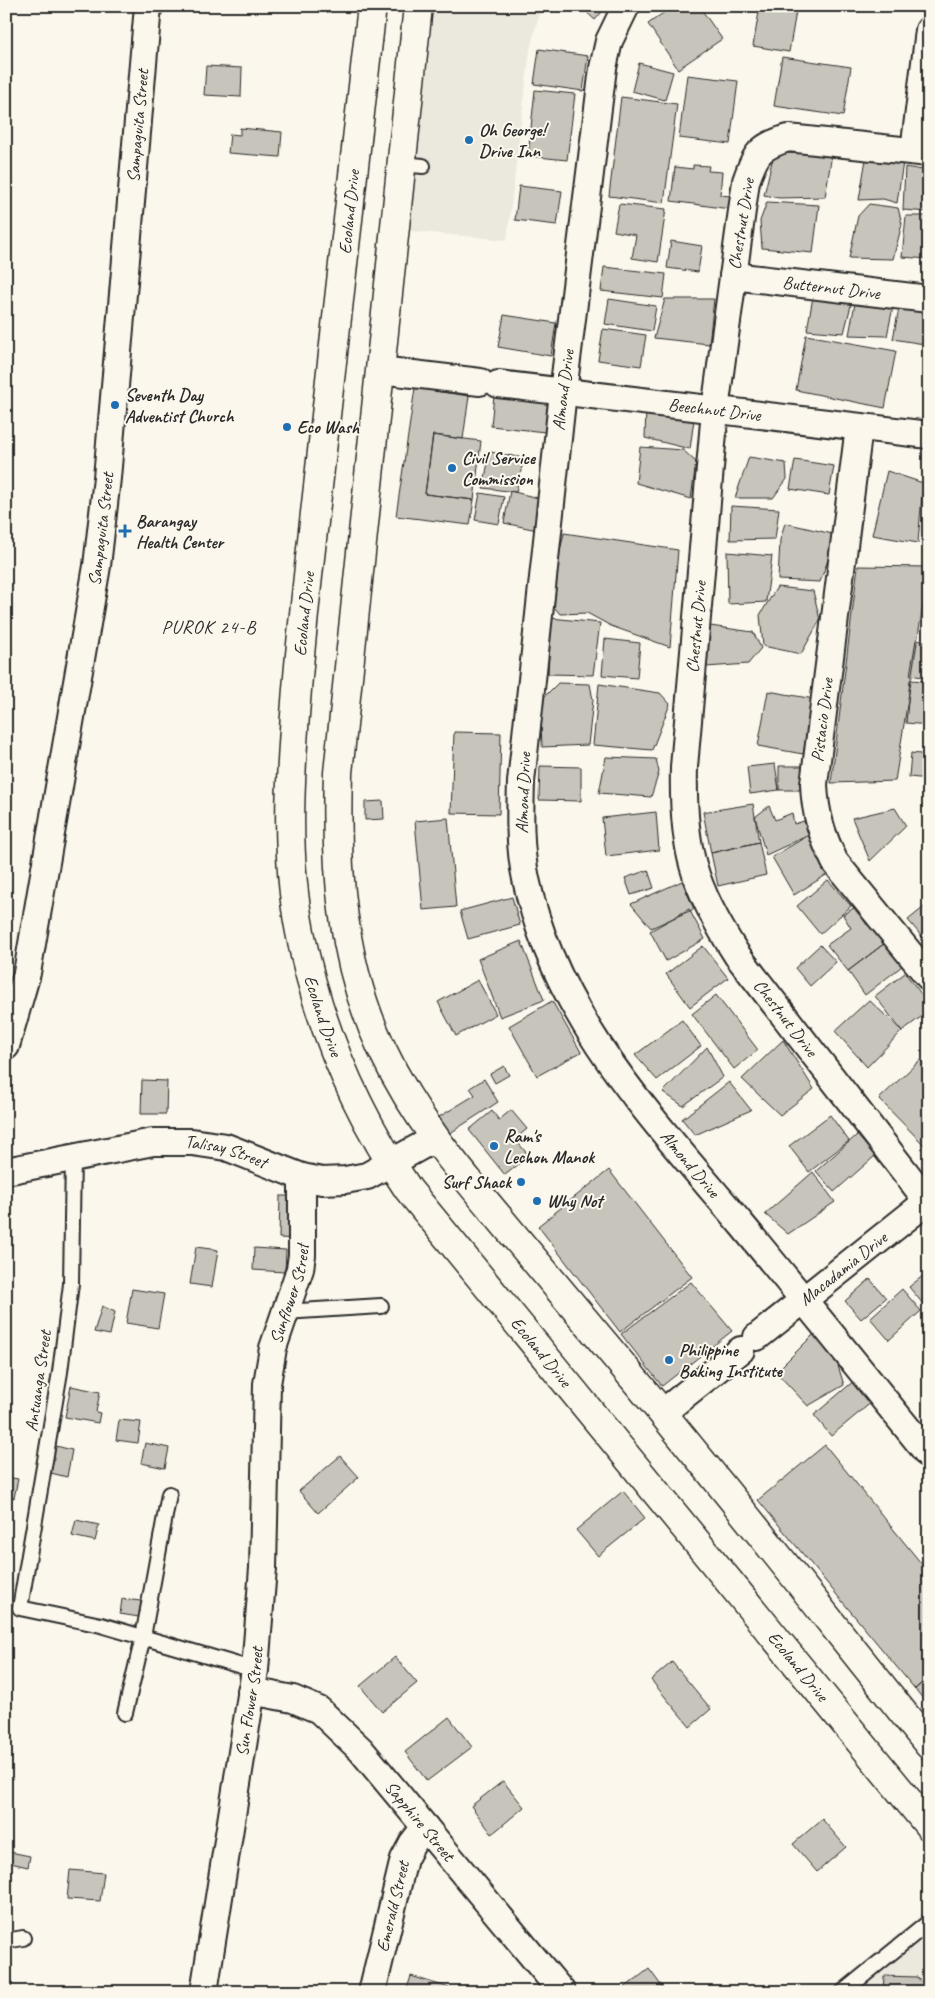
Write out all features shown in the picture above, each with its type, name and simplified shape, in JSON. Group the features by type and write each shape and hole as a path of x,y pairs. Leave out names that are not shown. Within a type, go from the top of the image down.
{"main road":[{"name":"Ecoland Drive","path":"372,6 302,632 290,774 294,884 300,930 318,1002 350,1086 390,1163 414,1196 929,1826"},
{"path":"418,6 412,165 380,370 338,773 337,829 339,872 349,949 381,1047 434,1138 662,1413 929,1745"}],"street":[{"name":"Sampaguita Street","path":"6,1046 27,973 97,566 107,478 148,6"},
{"name":"Almond Drive","path":"626,6 609,41 603,68 563,392 521,782 520,829 525,877 535,915 558,974 584,1024 618,1077 804,1300 929,1455"},
{"path":"921,152 929,30"},
{"name":"Chestnut Drive","path":"921,152 812,139 788,138 768,144 754,159 746,181 715,410 684,767 683,807 687,846 699,888 714,920 737,955 928,1201"},
{"name":"Butternut Drive","path":"733,276 929,299"},
{"name":"Beechnut Drive","path":"380,370 929,435"},
{"name":"Pistacio Drive","path":"859,427 814,784 815,811 824,840 835,862 929,977"},
{"name":"Talisay Street","path":"6,1171 153,1142 192,1142 226,1147 302,1177 322,1181 345,1180 367,1176 434,1138"},
{"name":"Sunflower Street","path":"266,1409 269,1361 284,1312 296,1282 302,1255 302,1177"},
{"name":"Macadamia Drive","path":"662,1413 928,1201"},
{"name":"Sun Flower Street","path":"204,1992 253,1681 263,1568 266,1409"},
{"name":"Sapphire Street","path":"253,1681 307,1703 330,1718 361,1750 562,1992"},
{"name":"Emerald Street","path":"372,1992 404,1860 412,1844 425,1827"}],"lane":[{"name":"Antuanga Street","path":"20,1608 60,1372 71,1284 73,1157"},
{"path":"284,1312 381,1306"},
{"path":"125,1713 143,1637 169,1494"},
{"name":"Sapphire Street","path":"20,1608 61,1615 143,1637 253,1681"},
{"path":"844,1992 927,1928"},
{"path":"6,1942 23,1938"}],"shaded area":[{"name":"Oh George! Drive Inn","path":"434,6 544,6 537,22 530,49 507,240 409,231"},
{"path":"929,1909 929,1992 827,1992"}],"building":[{"path":"580,6 607,6 595,20"},
{"path":"673,6 699,6 722,39 678,69 648,24"},
{"path":"722,6 746,6 746,12 722,9"},
{"path":"760,6 797,6 789,52 753,46"},
{"path":"539,49 588,56 583,91 534,84"},
{"path":"782,57 851,67 843,116 774,106"},
{"path":"639,63 673,72 665,100 632,91"},
{"path":"206,66 242,68 241,97 204,95"},
{"path":"687,75 738,81 730,144 679,138"},
{"path":"535,90 575,94 567,160 528,156"},
{"path":"621,97 677,104 664,203 609,196"},
{"path":"240,128 282,132 280,157 228,153 230,134 240,135"},
{"path":"774,153 829,154 831,160 825,197 779,198 764,195"},
{"path":"889,158 903,162 897,203 883,199 859,200 866,159"},
{"path":"693,165 709,166 708,171 722,172 720,195 731,196 730,209 671,201 675,167 693,169"},
{"path":"905,167 929,171 929,212 903,210"},
{"path":"519,186 562,191 557,225 515,220"},
{"path":"767,202 819,205 813,253 762,248 760,221"},
{"path":"619,204 666,209 658,262 632,258 636,235 614,231"},
{"path":"869,204 898,208 902,224 893,259 849,258 858,216"},
{"path":"906,216 929,216 929,259 902,257"},
{"path":"671,241 702,246 698,272 667,268"},
{"path":"604,267 666,274 663,298 601,291"},
{"path":"813,297 853,297 844,333 807,330"},
{"path":"856,298 894,302 887,336 849,335"},
{"path":"609,299 656,306 652,331 605,324"},
{"path":"665,299 714,299 709,344 654,338"},
{"path":"900,303 929,310 929,323 924,344 893,339"},
{"path":"504,315 556,323 551,356 498,347"},
{"path":"603,329 646,335 641,366 598,360"},
{"path":"806,335 896,351 885,408 796,390"},
{"path":"929,363 929,399 923,398"},
{"path":"415,388 469,396 463,439 433,435 425,494 474,500 470,525 396,516"},
{"path":"494,395 548,401 545,432 491,426"},
{"path":"646,407 695,412 690,449 645,438"},
{"path":"433,435 481,441 474,500 425,494"},
{"path":"640,447 683,450 696,462 691,499 636,483"},
{"path":"490,452 524,458 516,492 483,488"},
{"path":"749,457 786,463 787,479 773,498 735,498"},
{"path":"795,460 834,466 829,495 790,489"},
{"path":"887,471 923,483 918,543 872,535"},
{"path":"510,491 538,498 537,530 504,523"},
{"path":"480,493 504,497 499,524 475,520"},
{"path":"731,506 779,509 775,539 730,540"},
{"path":"785,523 837,535 820,582 778,580 780,540"},
{"path":"564,533 678,550 670,647 611,626 587,613 560,614 549,601"},
{"path":"727,552 772,556 766,602 728,604"},
{"path":"858,566 929,567 895,781 831,783"},
{"path":"777,587 813,591 820,620 801,654 763,646 760,615"},
{"path":"551,618 600,623 593,675 548,674"},
{"path":"710,626 753,632 761,648 748,664 706,667"},
{"path":"605,639 640,643 637,678 602,675"},
{"path":"916,640 929,642 929,678 910,675"},
{"path":"910,680 929,681 929,725 906,723"},
{"path":"558,683 590,684 593,700 588,745 542,747 540,701"},
{"path":"599,684 660,693 670,704 652,750 593,745"},
{"path":"768,691 814,699 803,754 758,746"},
{"path":"454,732 501,733 499,814 451,813"},
{"path":"911,753 929,755 929,779 909,777"},
{"path":"606,757 656,759 659,772 651,797 599,793"},
{"path":"775,764 779,790 750,794 747,767"},
{"path":"540,766 581,767 581,801 539,800"},
{"path":"779,766 804,766 803,790 779,790"},
{"path":"383,801 384,819 365,820 365,802"},
{"path":"753,804 759,842 711,853 703,812"},
{"path":"769,806 775,820 792,813 794,824 804,821 809,835 766,855 755,817"},
{"path":"895,808 906,826 870,861 852,818"},
{"path":"656,812 659,850 606,856 602,818"},
{"path":"448,818 456,907 423,910 415,821"},
{"path":"809,835 831,872 794,895 772,857"},
{"path":"759,842 766,875 718,886 711,853"},
{"path":"648,870 654,888 631,895 625,878"},
{"path":"828,880 851,906 820,934 797,906"},
{"path":"682,881 694,909 651,928 631,904"},
{"path":"512,897 520,925 468,939 460,911"},
{"path":"929,903 929,945 908,920"},
{"path":"855,907 867,925 876,918 885,943 848,971 827,945 851,928 843,915"},
{"path":"689,909 705,939 666,961 650,931"},
{"path":"521,941 544,1000 500,1017 478,959"},
{"path":"885,943 902,966 865,995 848,971"},
{"path":"820,945 836,962 810,986 795,968"},
{"path":"703,946 728,978 690,1007 666,974"},
{"path":"905,973 929,1004 929,1011 902,1031 875,996"},
{"path":"478,980 496,1014 456,1036 438,1002"},
{"path":"716,995 758,1050 734,1069 692,1014"},
{"path":"869,1000 902,1031 867,1067 835,1031"},
{"path":"552,1001 581,1052 537,1076 509,1026"},
{"path":"682,1020 701,1046 657,1080 635,1055"},
{"path":"783,1040 814,1089 780,1115 742,1079"},
{"path":"707,1047 723,1077 683,1106 663,1092"},
{"path":"920,1060 929,1069 929,1150 879,1099"},
{"path":"504,1066 509,1075 495,1083 490,1074"},
{"path":"484,1079 498,1102 444,1137 434,1120 475,1095 470,1088"},
{"path":"142,1080 167,1081 166,1114 141,1114"},
{"path":"729,1082 751,1110 695,1135 682,1119"},
{"path":"511,1110 527,1129 515,1139 529,1156 505,1175 469,1130 492,1111 499,1120"},
{"path":"830,1115 849,1141 809,1172 789,1146"},
{"path":"857,1135 875,1156 834,1192 816,1171"},
{"path":"609,1170 692,1277 620,1332 538,1226"},
{"path":"813,1172 835,1202 788,1234 765,1214"},
{"path":"280,1196 299,1196 298,1239 279,1238"},
{"path":"196,1247 218,1250 212,1287 190,1284"},
{"path":"254,1248 286,1250 285,1272 253,1270"},
{"path":"929,1271 929,1311 909,1287"},
{"path":"870,1279 886,1298 861,1319 845,1301"},
{"name":"Philippine Baking Institute","path":"691,1282 732,1331 662,1386 621,1334"},
{"path":"132,1289 164,1294 158,1328 126,1323"},
{"path":"902,1289 921,1311 889,1340 870,1318"},
{"path":"102,1306 115,1312 110,1335 94,1332"},
{"path":"815,1333 835,1356 844,1385 808,1406 776,1372"},
{"path":"855,1380 873,1401 831,1436 814,1415"},
{"path":"71,1386 100,1392 96,1412 100,1413 98,1423 65,1417"},
{"path":"119,1420 141,1422 138,1443 116,1440"},
{"path":"145,1443 169,1448 165,1468 141,1463"},
{"path":"825,1445 929,1573 929,1677 915,1689 758,1500"},
{"path":"56,1446 72,1450 67,1477 51,1473"},
{"path":"340,1456 359,1477 318,1513 299,1491"},
{"path":"6,1477 18,1479 14,1498 6,1496"},
{"path":"623,1491 645,1518 598,1556 576,1530"},
{"path":"76,1520 99,1525 95,1541 72,1536"},
{"path":"122,1599 141,1601 139,1617 120,1614"},
{"path":"395,1657 417,1683 382,1712 360,1686"},
{"path":"672,1662 711,1709 690,1727 651,1680"},
{"path":"929,1677 929,1706 915,1689"},
{"path":"449,1717 472,1747 427,1781 405,1752"},
{"path":"503,1781 524,1807 492,1834 471,1806"},
{"path":"822,1819 846,1847 817,1872 793,1844"},
{"path":"10,1852 30,1856 28,1867 6,1862"},
{"path":"70,1870 104,1873 100,1901 67,1899"},
{"path":"6,1957 11,1982 6,1983"},
{"path":"649,1969 666,1992 619,1992"},
{"path":"411,1976 456,1990 455,1992 406,1992"},
{"path":"884,1976 917,1977 929,1992 883,1992"}],"place":[{"name":"Oh George! Drive Inn","path":"469,140"},
{"name":"Seventh Day Adventist Church","path":"115,405"},
{"name":"Eco Wash","path":"287,427"},
{"name":"Civil Service Commission","path":"452,468"},
{"name":"Barangay Health Center","path":"125,531"},
{"name":"Ram's Lechon Manok","path":"494,1146"},
{"name":"Surf Shack","path":"521,1182"},
{"name":"Why Not","path":"537,1201"},
{"name":"Philippine Baking Institute","path":"669,1360"}],"district":[{"name":"PUROK 24-B","path":"209,627"}]}
